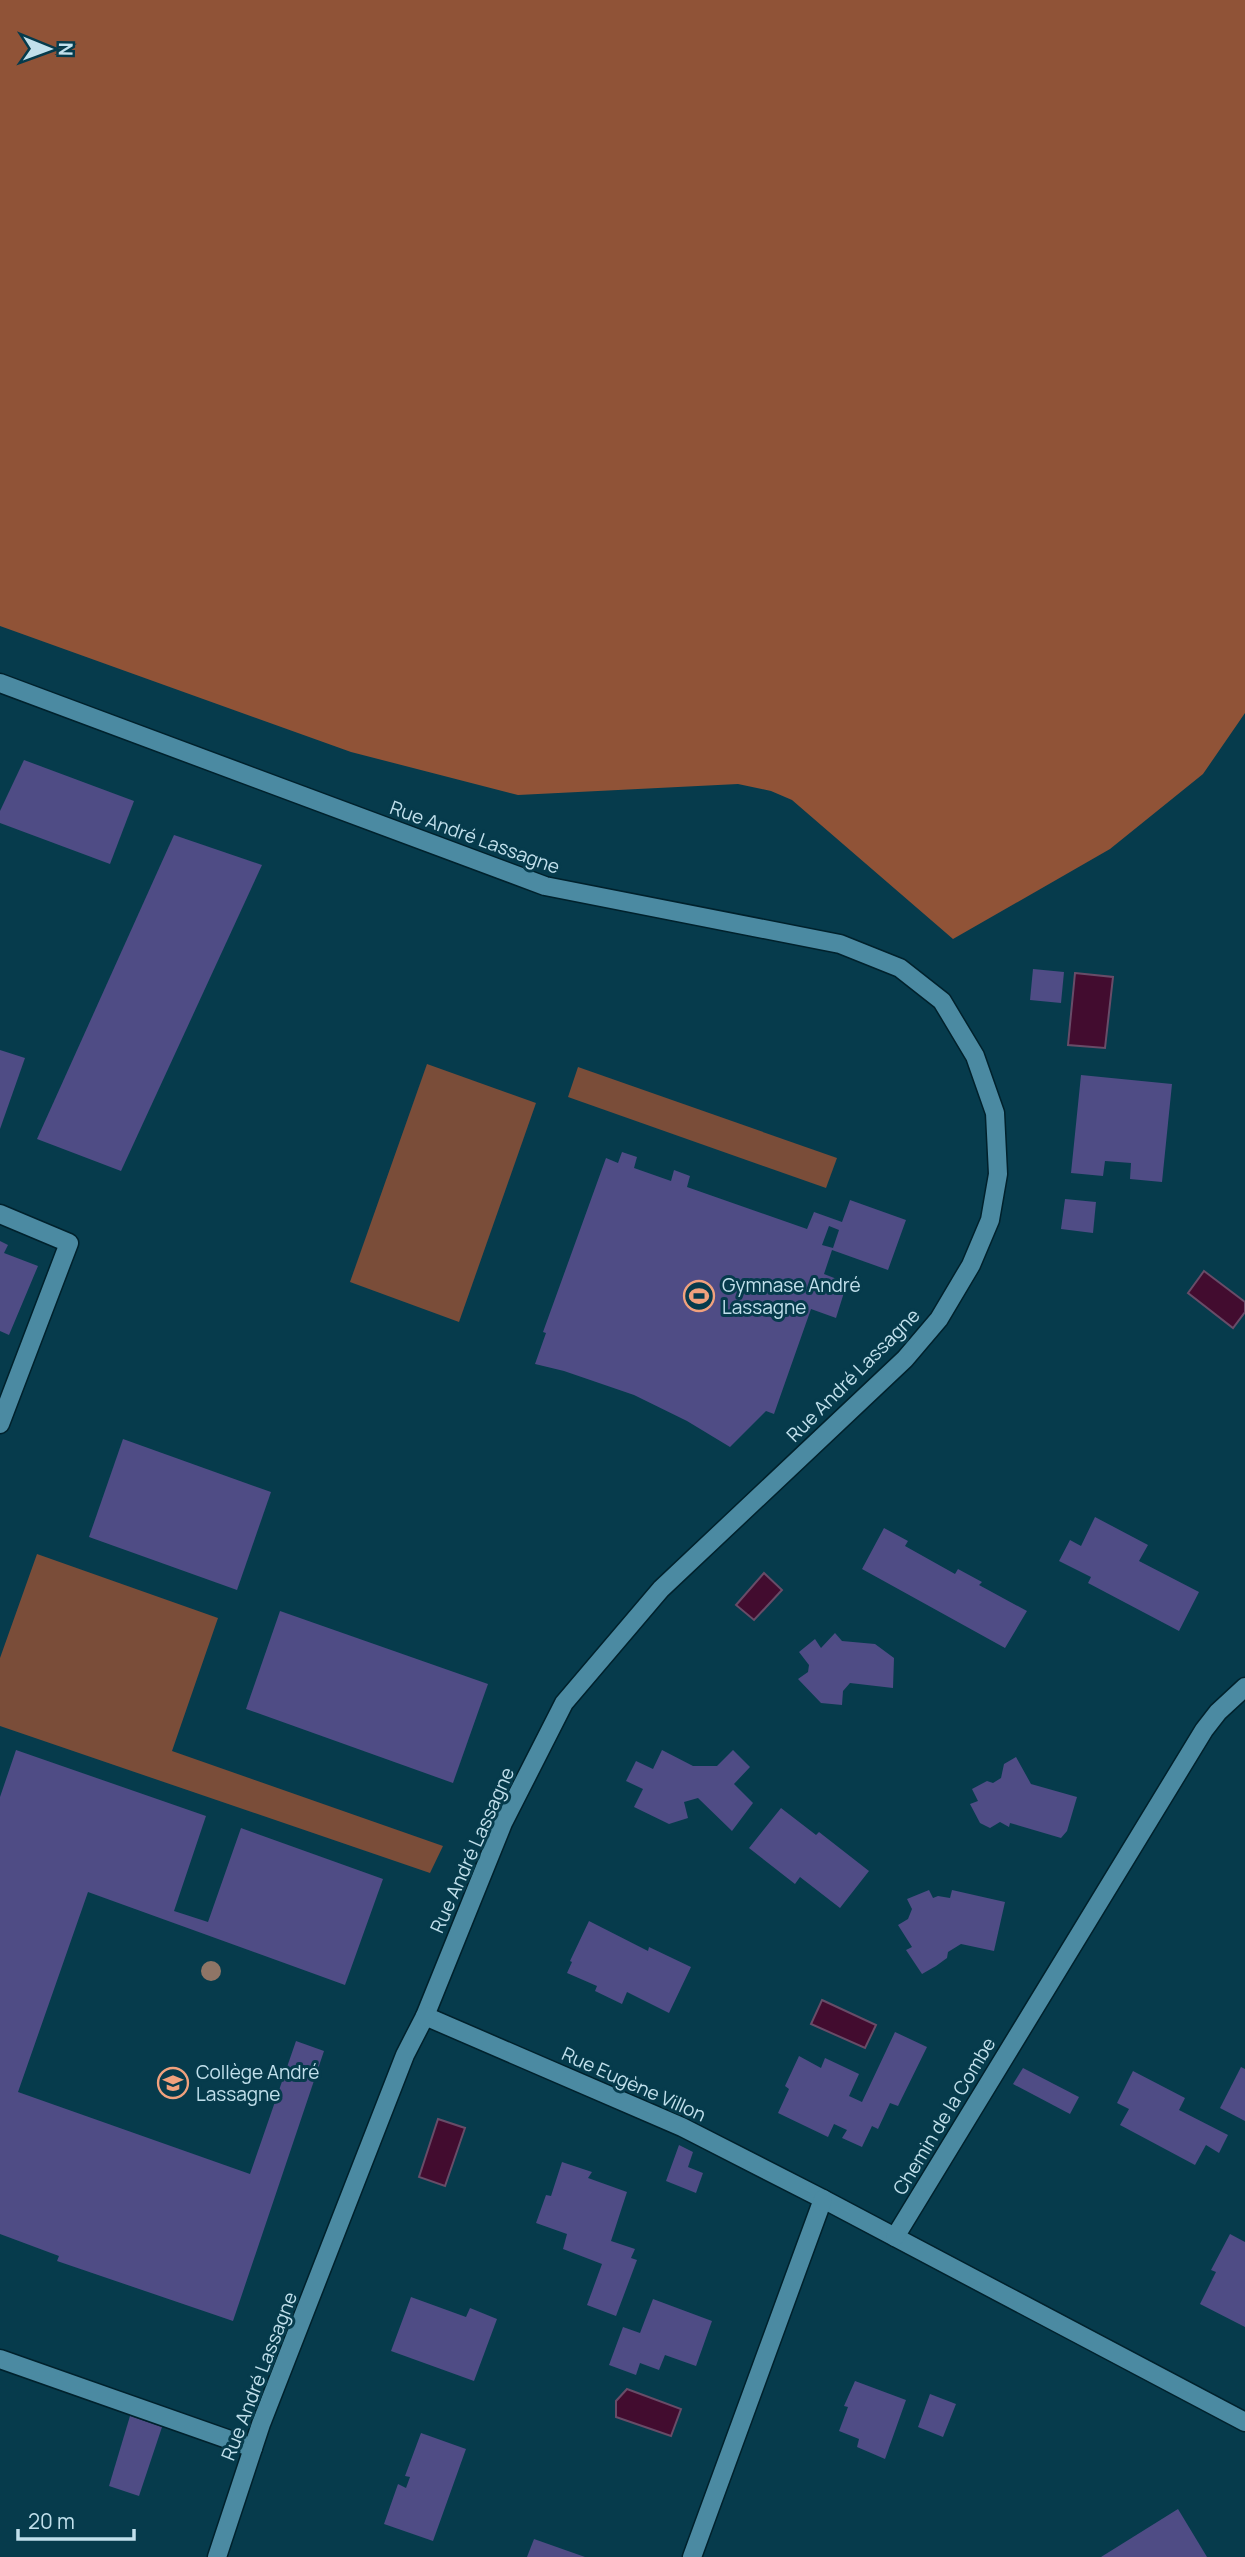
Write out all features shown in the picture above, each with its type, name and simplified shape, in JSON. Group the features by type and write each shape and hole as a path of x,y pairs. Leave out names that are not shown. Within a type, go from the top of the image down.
{"street":[{"name":"Rue André Lassagne","path":"0,683 545,887 840,944 900,968 942,1001 975,1056 995,1113 998,1174 990,1220 971,1265 939,1319 905,1359 661,1589 564,1703 503,1822 425,2016 405,2054 253,2448 217,2557"},
{"path":"0,1214 69,1243 0,1424"},
{"name":"Chemin de la Combe","path":"895,2237 1204,1730 1245,1687"},
{"name":"Rue Eugène Villon","path":"425,2016 681,2127 895,2237"},
{"path":"692,2557 823,2199"},
{"path":"895,2237 1245,2422"},
{"path":"0,2358 253,2448"}],"shaded area":[{"path":"0,0 1245,0 1245,713 1203,774 1110,849 953,939 792,800 771,791 738,784 518,795 351,752 0,626"},
{"path":"1075,973 1113,977 1105,1048 1068,1045"},
{"path":"427,1064 536,1103 459,1322 350,1282"},
{"path":"578,1067 837,1158 826,1188 568,1097"},
{"path":"1204,1271 1245,1302 1245,1312 1233,1328 1188,1293"},
{"path":"37,1554 218,1618 172,1751 443,1846 430,1873 0,1726 0,1658"},
{"path":"764,1573 782,1590 754,1620 736,1605"},
{"path":"822,2000 876,2025 865,2048 811,2024"},
{"path":"438,2119 465,2128 445,2186 419,2177"},
{"path":"627,2389 681,2409 671,2436 616,2417 616,2401"}],"building":[{"path":"24,760 134,801 110,864 0,823 0,811"},
{"path":"174,835 262,865 121,1171 37,1139"},
{"path":"1033,969 1064,972 1061,1003 1030,1000"},
{"path":"0,1050 25,1058 0,1129"},
{"path":"1081,1075 1172,1084 1162,1182 1130,1179 1131,1163 1105,1161 1103,1176 1071,1173"},
{"name":"Gymnase André Lassagne","path":"622,1152 637,1157 634,1168 671,1181 674,1170 690,1176 687,1187 807,1229 814,1212 842,1222 850,1200 906,1220 888,1270 832,1250 824,1274 847,1283 836,1318 811,1309 774,1414 766,1411 730,1447 687,1421 634,1395 535,1364 546,1333 543,1332 606,1158 618,1163","holes":["829,1226 839,1230 833,1248 822,1245"]},
{"path":"1065,1199 1096,1202 1093,1233 1061,1229"},
{"path":"0,1241 8,1245 4,1253 38,1266 9,1335 0,1331"},
{"path":"123,1439 271,1492 237,1590 89,1537"},
{"path":"1095,1517 1148,1545 1139,1561 1199,1592 1179,1631 1088,1583 1091,1577 1059,1561 1070,1540 1081,1546"},
{"path":"884,1528 908,1541 905,1546 955,1574 958,1569 982,1582 979,1585 1027,1611 1005,1648 862,1569"},
{"path":"280,1611 488,1684 453,1783 246,1709"},
{"path":"835,1633 842,1641 875,1644 894,1658 893,1688 850,1683 843,1691 842,1705 821,1703 798,1679 808,1672 809,1665 799,1652 815,1639 821,1648"},
{"path":"16,1750 206,1816 174,1911 208,1922 241,1828 383,1879 345,1985 88,1892 18,2092 250,2174 296,2041 324,2051 233,2321 57,2261 59,2256 0,2234 0,1797"},
{"path":"662,1750 693,1766 717,1766 733,1750 750,1767 734,1784 753,1803 732,1831 698,1798 684,1802 688,1818 669,1824 634,1807 643,1789 626,1781 636,1761 653,1769"},
{"path":"1016,1757 1031,1784 1077,1797 1067,1831 1061,1838 1010,1823 1009,1827 1000,1822 990,1828 980,1823 970,1804 978,1801 972,1789 987,1781 993,1783 1001,1778 1004,1764"},
{"path":"781,1808 816,1835 819,1832 869,1871 840,1908 800,1877 795,1884 749,1848"},
{"path":"929,1890 933,1898 950,1898 952,1890 1005,1902 994,1951 961,1944 948,1952 947,1958 922,1974 906,1950 912,1947 898,1925 908,1919 912,1909 907,1899"},
{"path":"589,1921 648,1951 649,1947 691,1967 669,2013 627,1992 622,2004 595,1991 597,1986 567,1973"},
{"path":"895,2032 927,2047 898,2106 890,2103 878,2129 872,2126 862,2147 842,2138 847,2130 834,2124 828,2137 778,2113 789,2089 785,2086 799,2056 821,2068 825,2058 859,2074 849,2096 862,2102"},
{"path":"1241,2067 1245,2069 1245,2121 1220,2108"},
{"path":"1023,2068 1079,2097 1070,2114 1013,2084"},
{"path":"1133,2071 1185,2098 1179,2110 1228,2135 1219,2153 1206,2145 1195,2165 1120,2125 1129,2109 1117,2103"},
{"path":"679,2145 693,2152 688,2167 703,2173 696,2193 666,2181"},
{"path":"562,2162 592,2172 588,2178 627,2192 611,2241 635,2249 631,2258 637,2260 616,2316 587,2305 602,2264 563,2249 567,2234 536,2223 546,2195 551,2196"},
{"path":"1230,2234 1245,2242 1245,2327 1200,2304 1216,2272 1211,2270"},
{"path":"411,2297 466,2317 470,2308 497,2319 474,2381 391,2351"},
{"path":"653,2299 712,2321 696,2366 665,2355 659,2370 640,2363 636,2375 609,2365 623,2327 640,2333"},
{"path":"855,2381 906,2400 885,2459 857,2447 859,2439 839,2431 848,2407 844,2406"},
{"path":"930,2394 956,2404 943,2437 918,2427"},
{"path":"130,2416 162,2427 139,2496 109,2486"},
{"path":"421,2433 466,2449 433,2541 384,2524 398,2484 406,2488 410,2477 405,2476"},
{"path":"1178,2509 1207,2557 1101,2557"},
{"path":"534,2539 585,2557 527,2557"}],"place":[{"name":"Gymnase André Lassagne","path":"699,1296"},
{"name":"Collège André Lassagne","path":"173,2083"}]}
